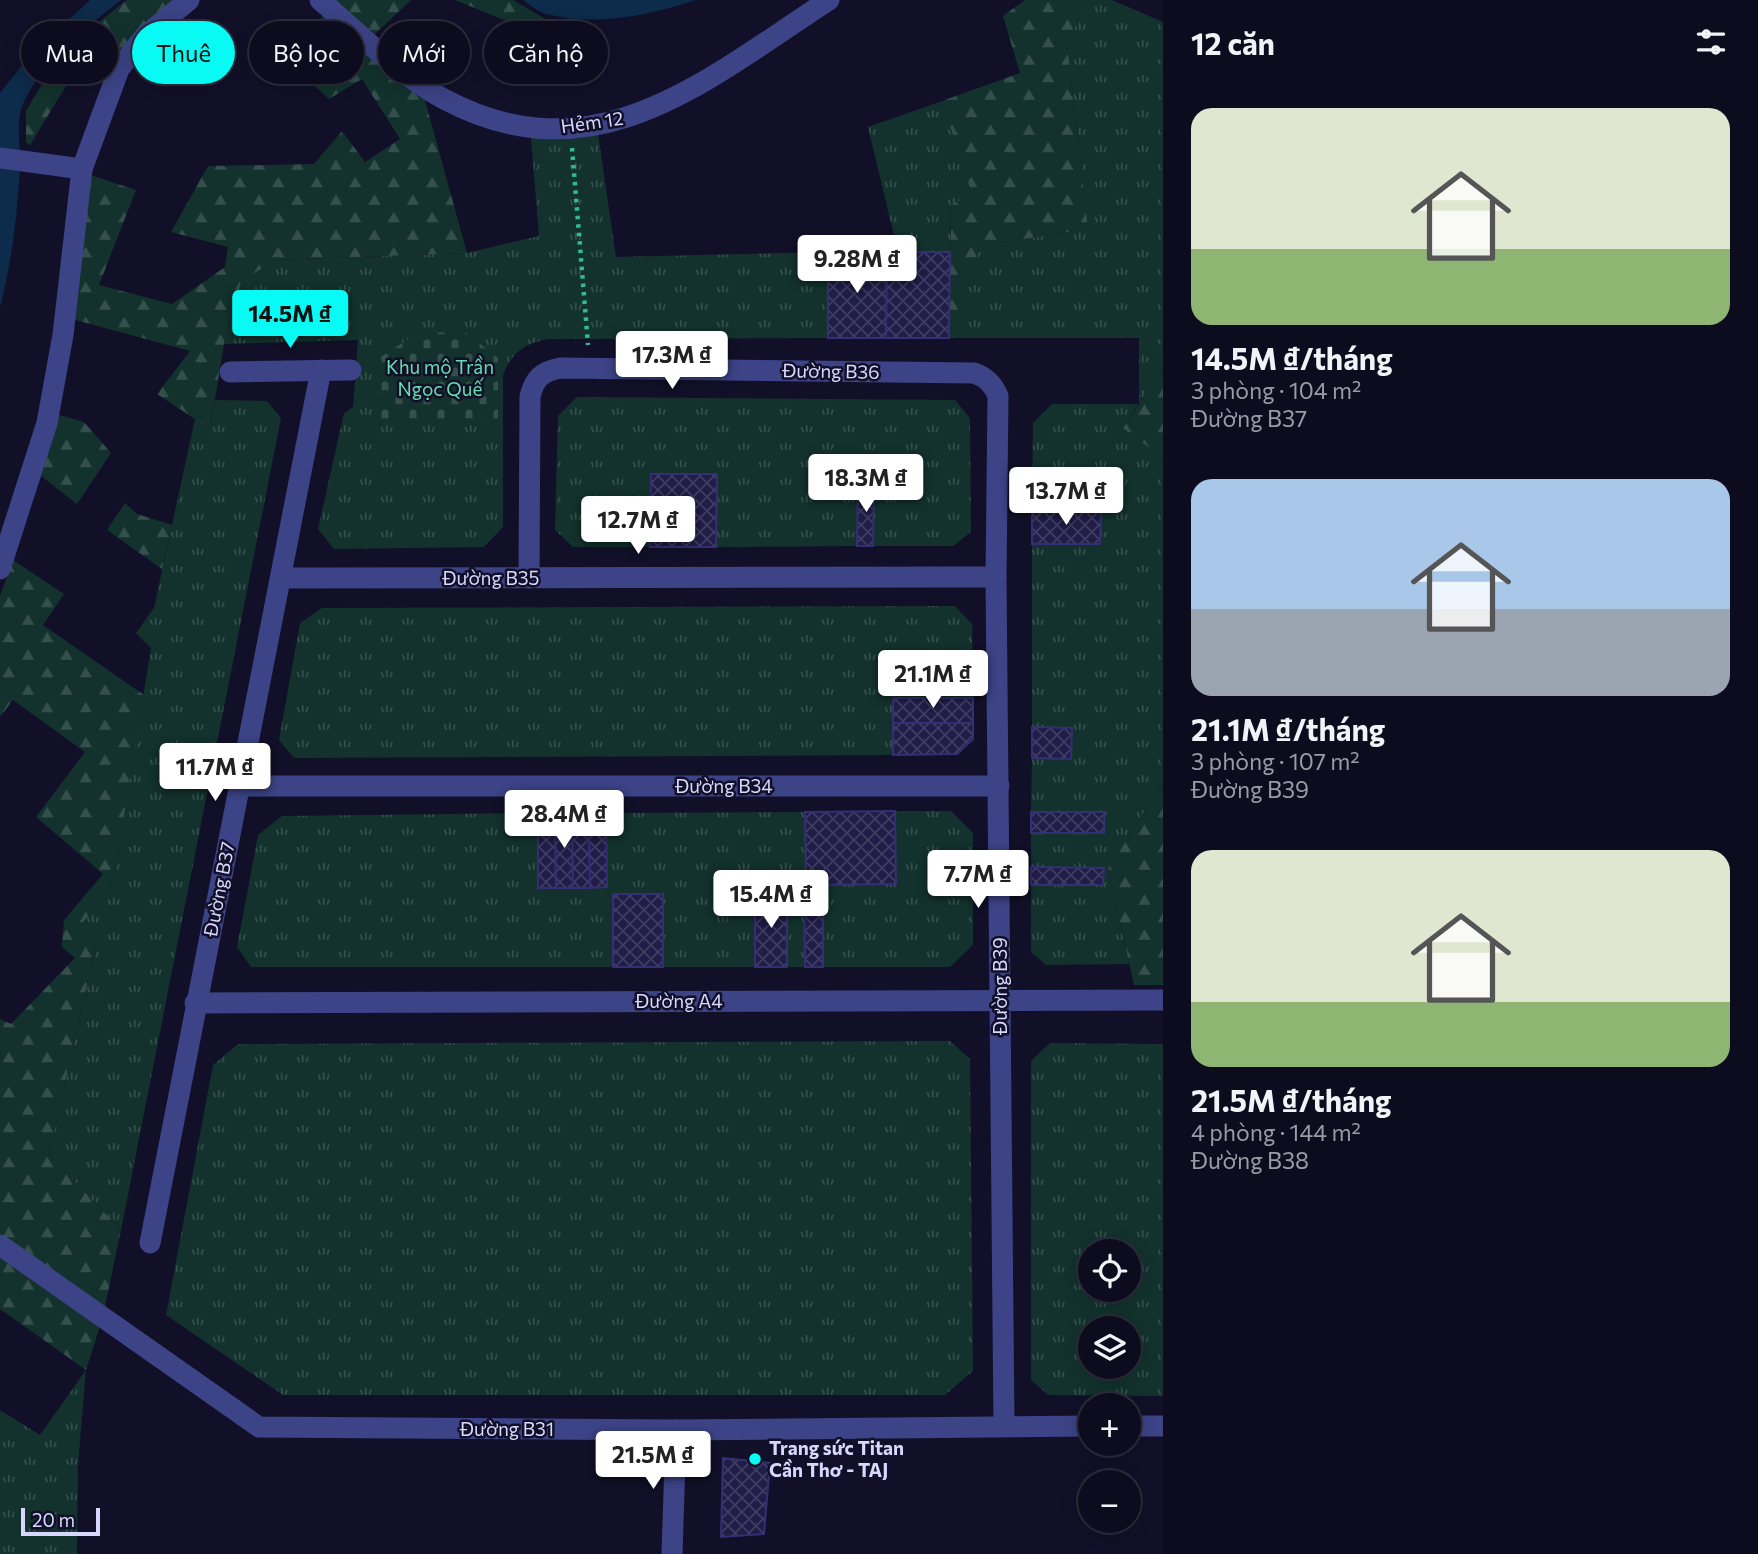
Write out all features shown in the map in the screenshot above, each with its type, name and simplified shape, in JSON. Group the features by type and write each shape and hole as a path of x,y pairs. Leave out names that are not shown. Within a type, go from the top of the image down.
{"street":[{"path":"0,569 47,423 63,335 82,169 119,69 145,36 189,0"},
{"name":"Hẻm 12","path":"320,0 443,99 501,124 571,129 643,114 680,96 829,0"},
{"path":"0,158 82,169"},
{"name":"Đường B36","path":"529,578 530,397 533,383 545,371 588,369 974,373 989,381"},
{"name":"Đường B37","path":"150,1243 321,370"},
{"path":"230,372 351,370"},
{"name":"Đường B39","path":"989,381 998,396 996,577 1004,1426"},
{"name":"Đường B35","path":"281,578 996,577"},
{"name":"Đường B34","path":"239,786 999,786"},
{"name":"Đường A4","path":"195,1003 1163,1000"},
{"name":"Đường B31","path":"0,1245 259,1427 676,1430 1078,1426"},
{"path":"1141,1426 1163,1426"},
{"path":"672,1554 676,1430"}],"path":[{"path":"571,129 588,369"}],"green space":[{"path":"127,0 179,0 157,21 132,21 132,45 118,58 118,21 100,21"},
{"path":"335,0 411,0 389,21 378,21 378,31 374,35 364,26 364,21 358,21"},
{"path":"455,0 513,0 549,21 506,21"},
{"path":"1025,0 1087,0 1067,43 1088,229 980,246 949,338 951,205 972,194 942,101 1020,73 1003,16"},
{"path":"1087,0 1112,0 1163,22 1163,368 1139,403 1139,338 949,338 980,246 1088,229 1067,43"},
{"path":"364,48 378,60 378,84 408,84 424,97 467,253 275,260 241,282 224,344 210,429 157,394 190,351 72,319 90,175 136,190 99,285 172,304 225,267 228,247 171,232 208,166 314,164 342,131 365,162 400,139 364,82"},
{"path":"42,84 67,84 30,145 26,143 26,111"},
{"path":"312,84 354,84 329,99"},
{"path":"942,101 973,194 951,205 950,252 898,252 868,127"},
{"path":"598,134 616,257 828,252 828,338 548,339 532,343 515,355 503,375 503,527 484,547 334,549 318,529 344,413 353,407 358,340 224,344 240,282 275,260 467,253 539,236 531,138"},
{"name":"Khu mộ Trần Ngọc Quế","path":"465,332 498,358 498,424 381,422 382,356 418,333"},
{"path":"1163,368 1163,458 1123,428"},
{"path":"577,397 955,400 970,418 971,532 953,546 873,546 874,483 858,483 857,546 716,547 717,474 651,474 650,547 573,547 555,530 558,416"},
{"path":"215,400 267,401 281,418 121,1230 49,1155 96,945 79,928 113,882 151,648 136,633 154,608 195,419 210,429"},
{"path":"1052,404 1139,404 1123,427 1163,458 1163,782 1108,869 1129,964 1046,965 1031,952 1031,885 1103,885 1103,868 1031,867 1031,833 1104,812 1031,812 1032,758 1071,759 1072,728 1032,727 1032,544 1100,544 1101,510 1032,510 1033,423"},
{"path":"56,414 84,422 111,453 77,504 41,476"},
{"path":"125,503 137,514 172,525 162,569 107,530"},
{"path":"13,560 64,594 43,625 144,695 113,882 79,928 96,944 49,1155 121,1230 104,1311 0,1238 0,1019 11,1024 75,958 62,947 64,920 103,874 36,817 85,752 13,700 0,717 0,596"},
{"path":"955,606 972,624 973,698 893,698 893,755 294,758 279,740 300,623 322,608"},
{"path":"1163,782 1163,985 1134,985 1108,869"},
{"path":"895,811 951,811 973,833 973,945 950,967 823,967 823,892 804,892 805,967 787,967 787,893 755,893 755,967 663,967 662,894 613,895 613,967 251,967 237,947 258,835 282,816 538,813 539,888 607,887 606,813 805,812 806,885 896,884"},
{"path":"950,1041 970,1059 973,1371 945,1395 283,1395 166,1315 213,1065 238,1044"},
{"path":"1050,1043 1163,1044 1163,1396 1141,1396 1141,1393 1048,1395 1031,1380 1031,1061"},
{"path":"0,1253 101,1323 86,1370 0,1309"},
{"path":"86,1370 78,1464 77,1554 0,1554 0,1410 40,1435"}],"water":[{"path":"90,0 121,0 95,21 68,21"},
{"path":"523,0 696,0 622,18 584,19 546,14"},
{"path":"21,67 21,84 34,84 21,110 16,221 0,307 0,93"}],"building":[{"path":"828,252 887,252 886,338 828,338"},
{"path":"887,252 950,252 949,338 886,338"},
{"path":"651,474 717,474 716,547 650,547"},
{"path":"858,483 874,483 873,546 857,546"},
{"path":"1101,509 1100,544 1032,544 1032,510"},
{"path":"893,698 973,698 973,723 893,723"},
{"path":"893,723 973,723 973,739 957,754 893,755"},
{"path":"1032,727 1072,728 1071,759 1032,758"},
{"path":"895,811 896,884 806,885 805,812"},
{"path":"1031,812 1104,812 1104,833 1031,833"},
{"path":"538,813 555,813 556,888 538,888"},
{"path":"555,813 572,813 573,888 556,888"},
{"path":"572,813 589,813 590,888 573,888"},
{"path":"589,813 606,813 607,887 590,888"},
{"path":"1031,867 1104,868 1103,885 1031,885"},
{"path":"804,892 823,892 823,967 805,967"},
{"path":"755,893 787,893 787,967 755,967"},
{"path":"613,894 663,894 663,967 613,967"},
{"path":"723,1458 770,1463 764,1534 721,1537"}],"place":[{"name":"Trang sức Titan Cần Thơ - TAJ","path":"755,1459"}]}
